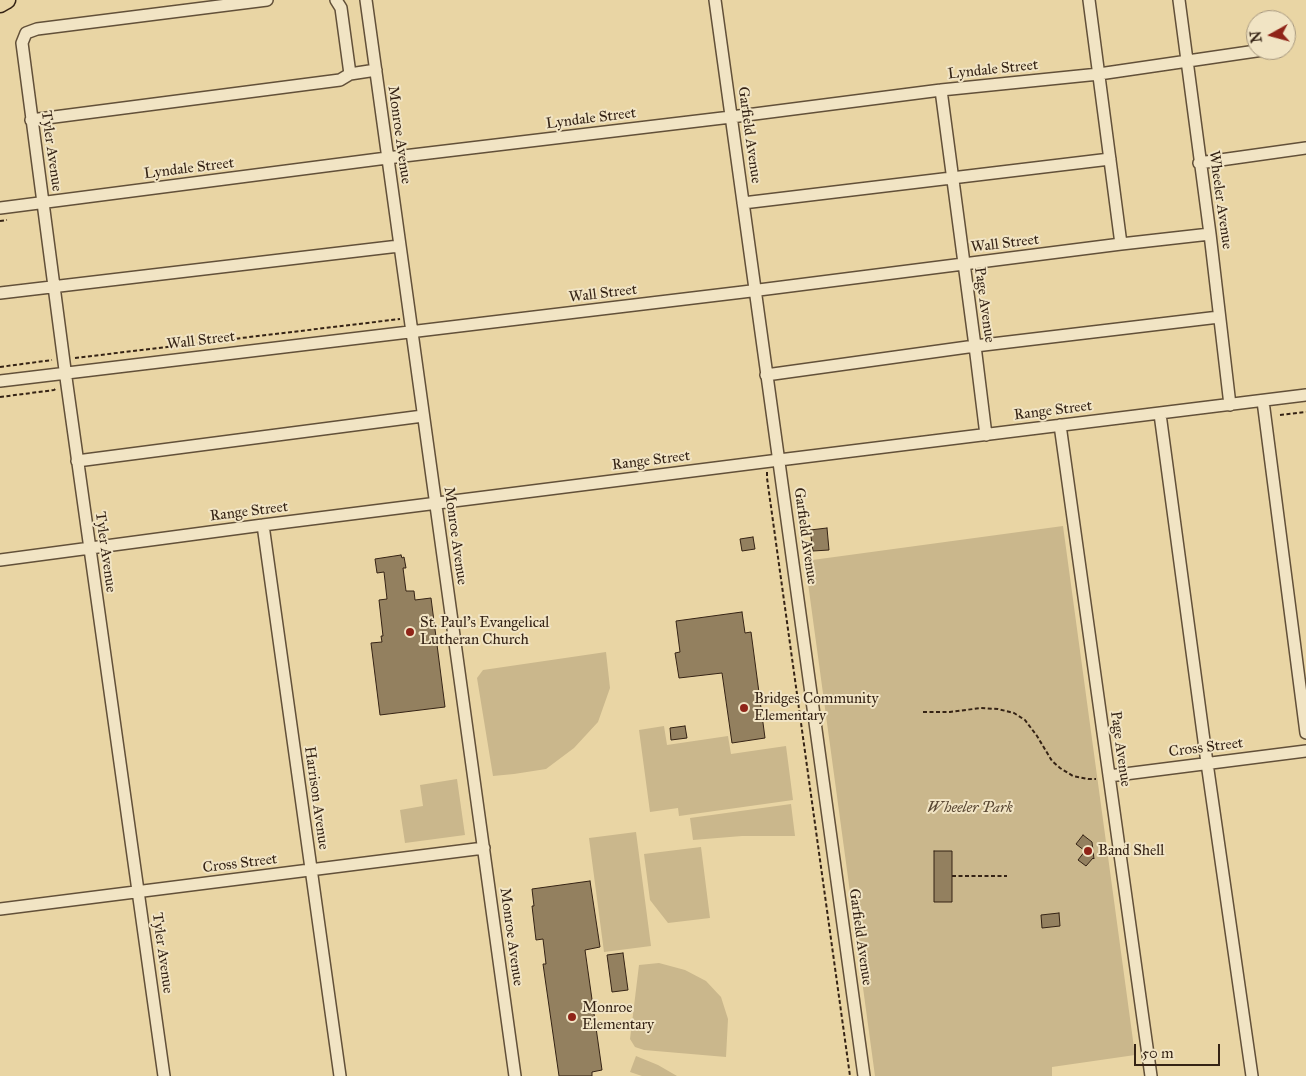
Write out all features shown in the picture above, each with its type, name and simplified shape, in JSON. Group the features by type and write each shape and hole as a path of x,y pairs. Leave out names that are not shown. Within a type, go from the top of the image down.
{"highway":[{"path":"0,4 8,0"}],"street":[{"name":"Tyler Avenue","path":"164,1076 66,385 22,43 26,33 37,28 267,0"},
{"path":"336,0 341,8 350,74"},
{"name":"Monroe Avenue","path":"366,0 515,1076"},
{"name":"Garfield Avenue","path":"715,0 766,375 773,461 864,1076"},
{"path":"1089,0 1122,244"},
{"name":"Wheeler Avenue","path":"1178,0 1210,234 1230,405"},
{"name":"Lyndale Street","path":"0,208 941,90 1099,74 1246,52"},
{"path":"31,120 340,80 350,74 376,70"},
{"name":"Page Avenue","path":"941,90 986,435"},
{"path":"1199,163 1306,148"},
{"path":"743,202 1110,159"},
{"name":"Wall Street","path":"0,381 411,327 755,291 1210,234"},
{"path":"0,293 400,246"},
{"path":"766,375 975,346 1219,317"},
{"name":"Range Street","path":"0,560 263,525 1306,396"},
{"path":"1263,401 1306,733"},
{"path":"1160,414 1252,1076"},
{"path":"77,461 424,416"},
{"name":"Page Avenue","path":"1060,425 1151,1076"},
{"name":"Harrison Avenue","path":"263,525 340,1076"},
{"name":"Cross Street","path":"1109,776 1306,751"},
{"name":"Cross Street","path":"0,909 484,848"}],"path":[{"path":"75,358 398,318 411,327"},
{"path":"0,397 54,390 66,385"},
{"path":"1280,415 1306,412"},
{"path":"773,461 767,478 768,488 850,1076"},
{"path":"924,712 950,712 981,708 998,709 1014,713 1025,720 1052,761 1060,768 1073,776 1088,779 1096,778"},
{"path":"952,876 1007,876"}],"green space":[{"name":"Wheeler Park","path":"1063,526 1135,1055 1052,1067 1052,1076 875,1076 805,561"},
{"path":"606,652 610,688 598,722 574,748 546,769 493,776 477,678 483,670"},
{"path":"664,726 667,745 728,736 731,754 786,746 793,800 679,816 678,808 650,812 639,730"},
{"path":"457,779 465,835 405,843 400,810 423,806 420,785"},
{"path":"791,804 795,836 742,836 693,840 690,818"},
{"path":"636,832 651,946 604,952 589,838"},
{"path":"701,847 710,918 668,923 650,900 644,854"},
{"path":"659,963 685,970 706,981 721,997 728,1019 726,1057 644,1050 635,1047 630,1039 639,965"},
{"path":"636,1056 658,1065 677,1076 642,1076 630,1072"}],"building":[{"path":"827,528 829,550 813,551 810,530"},
{"path":"753,537 755,549 742,551 740,539"},
{"name":"St. Paul's Evangelical Lutheran Church","path":"401,555 402,558 404,557 406,568 403,568 406,591 414,591 415,600 431,598 445,707 380,715 371,643 382,642 379,600 387,599 384,572 377,573 375,559"},
{"name":"Bridges Community Elementary","path":"742,612 745,633 751,632 765,738 732,743 722,673 679,678 675,653 680,652 676,621"},
{"path":"685,726 687,738 671,740 670,728"},
{"name":"Band Shell","path":"1083,835 1092,842 1094,859 1086,866 1078,860 1085,851 1076,844"},
{"path":"934,851 952,851 952,902 934,902"},
{"name":"Monroe Elementary","path":"590,881 600,947 585,950 602,1070 592,1072 592,1076 559,1076 543,964 546,964 543,939 536,940 532,889"},
{"path":"1059,913 1060,926 1042,928 1041,915"},
{"path":"623,953 628,990 612,992 607,955"}],"place":[{"name":"St. Paul's Evangelical Lutheran Church","path":"410,632"},
{"name":"Bridges Community Elementary","path":"744,708"},
{"name":"Band Shell","path":"1088,851"},
{"name":"Monroe Elementary","path":"572,1017"}]}
